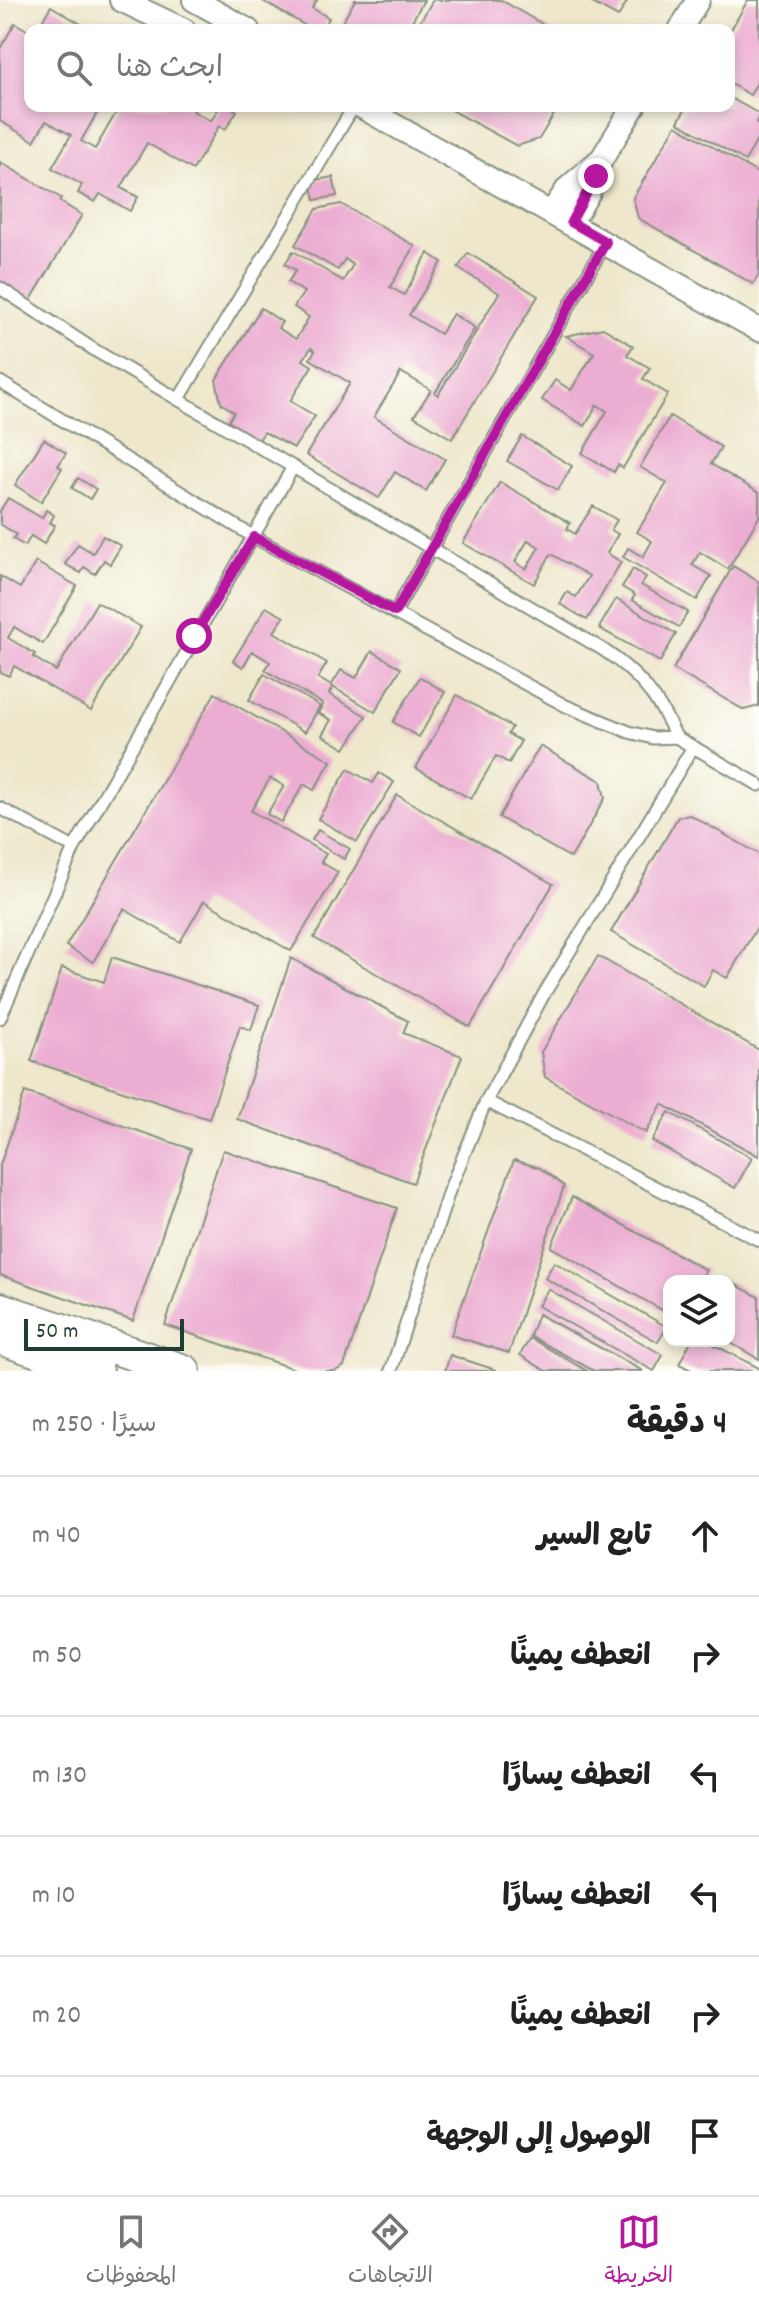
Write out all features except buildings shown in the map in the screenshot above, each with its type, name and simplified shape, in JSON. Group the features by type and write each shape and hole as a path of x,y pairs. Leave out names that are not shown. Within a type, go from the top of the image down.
{"main road":[{"path":"0,1309 184,1371"},
{"path":"0,1338 97,1371"}],"street":[{"path":"121,0 171,24"},
{"path":"194,0 237,24"},
{"path":"684,24 698,0"},
{"path":"368,112 562,217 759,330"},
{"path":"562,217 589,192 601,160 630,112"}],"lane":[{"path":"179,399 353,112"},
{"path":"395,612 606,242"},
{"path":"0,288 96,351 622,662 654,695 676,737 758,783"},
{"path":"0,382 254,537 583,714 653,738 676,737"},
{"path":"0,1018 74,848 293,467"},
{"path":"391,1371 449,1191 486,1101 544,994 693,747"},
{"path":"0,808 74,848"},
{"path":"486,1101 759,1240"}],"route":[{"path":"194,636 254,537 395,612 606,242 571,222 596,176"}]}
